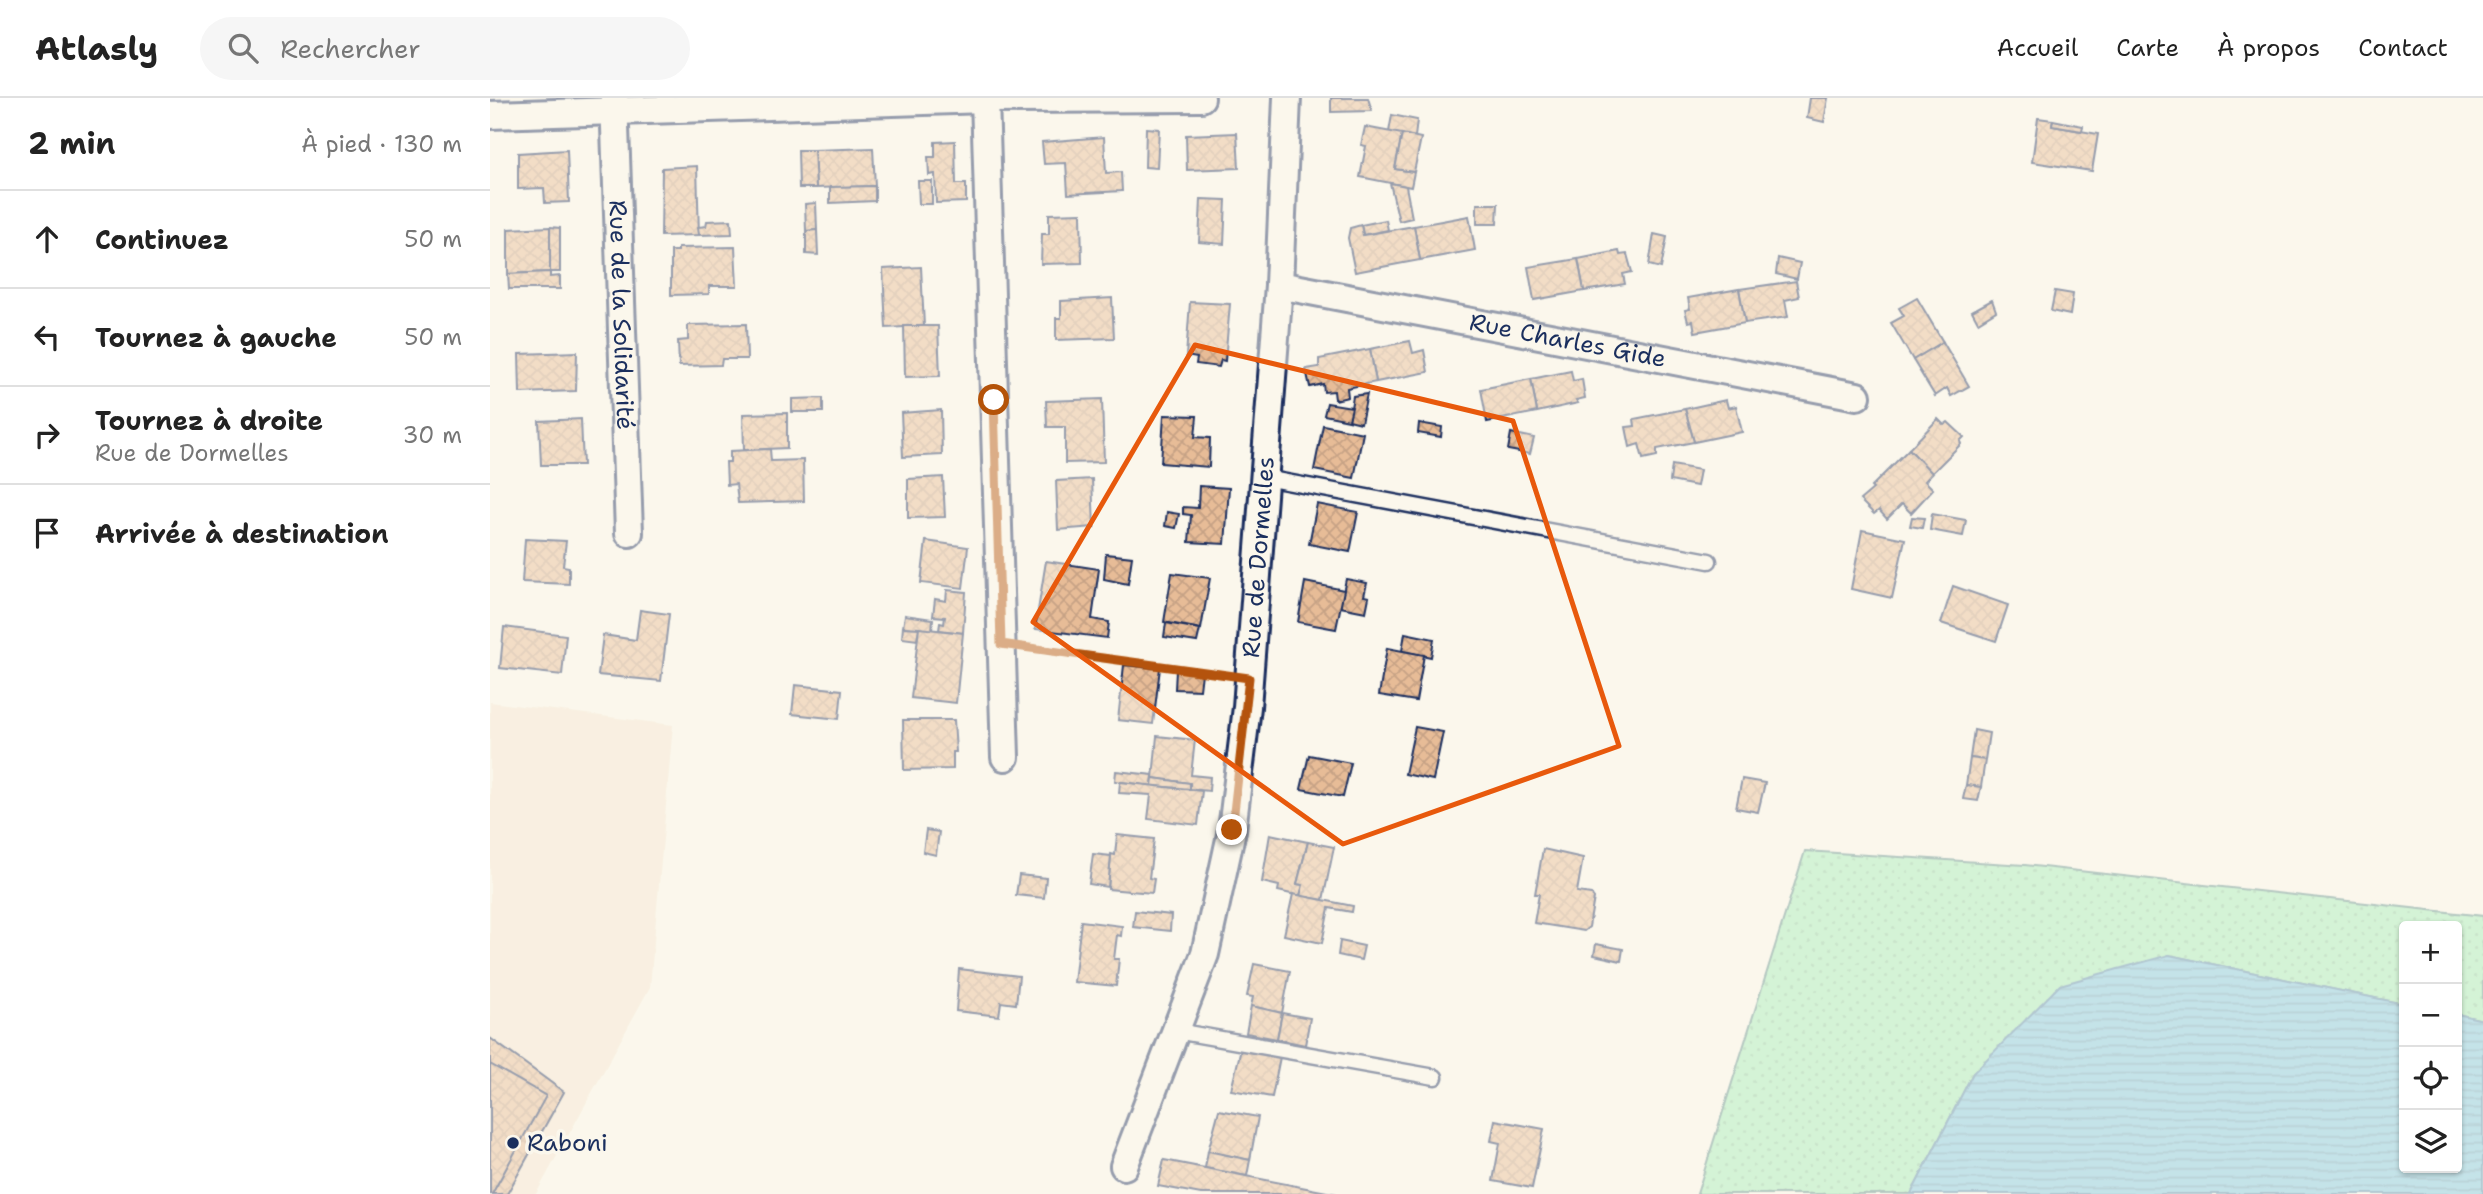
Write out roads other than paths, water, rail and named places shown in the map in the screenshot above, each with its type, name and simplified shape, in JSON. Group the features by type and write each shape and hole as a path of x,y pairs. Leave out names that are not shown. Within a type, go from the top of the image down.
{"street":[{"path":"985,98 1004,757"},
{"path":"490,115 615,105 985,98 1201,98"},
{"name":"Rue de Dormelles","path":"1124,1166 1205,954 1232,830 1249,678 1265,478 1279,285 1287,98"},
{"name":"Rue de la Solidarité","path":"615,105 629,533"},
{"name":"Rue Charles Gide","path":"1279,285 1857,396"}],"lane":[{"path":"1265,478 1709,561"},
{"path":"1176,1031 1435,1077"}],"water":[{"path":"2169,955 2399,1003 2399,1173 2462,1173 2462,1015 2483,1020 2483,1194 1911,1194 1973,1073 2060,985"}],"place":[{"name":"Raboni","path":"513,1143"}]}
